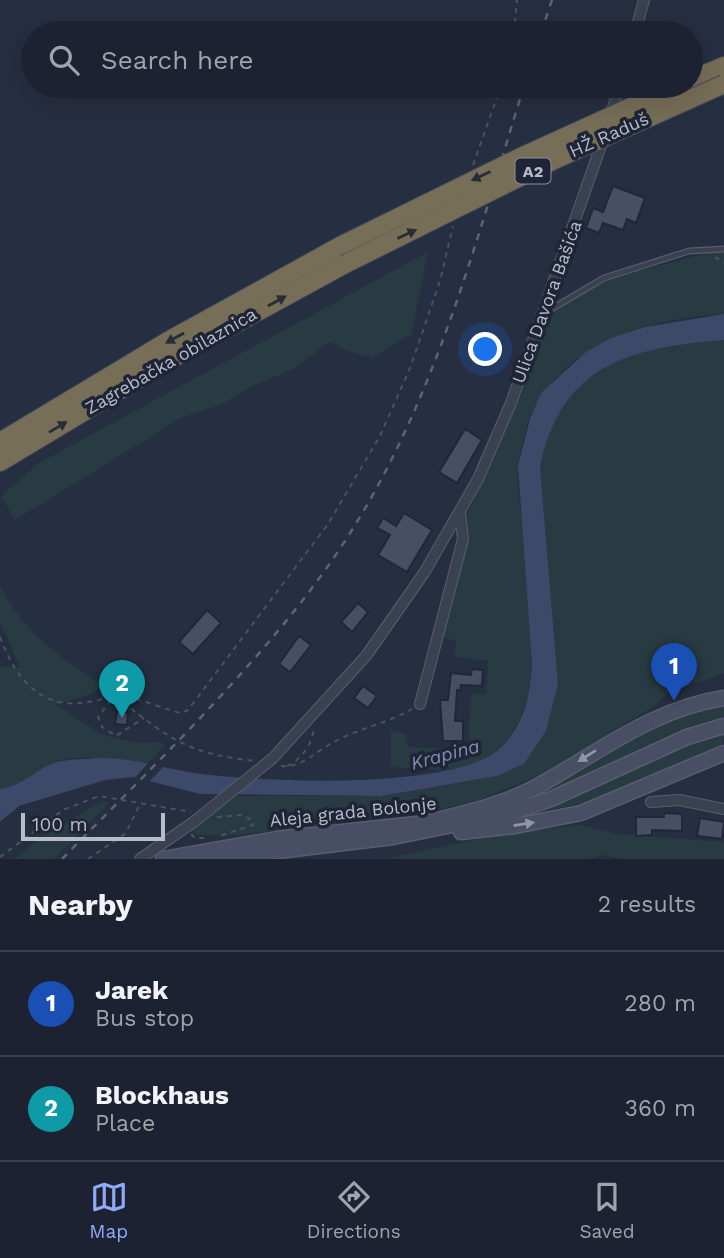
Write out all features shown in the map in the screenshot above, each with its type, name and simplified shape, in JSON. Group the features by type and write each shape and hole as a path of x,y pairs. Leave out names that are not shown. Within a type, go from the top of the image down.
{"highway":[{"path":"703,75 724,66"},
{"name":"HŽ Raduš","path":"703,93 724,84"},
{"name":"HŽ Raduš","path":"342,245 523,156 651,98"},
{"name":"HŽ Raduš","path":"345,264 556,159 693,98"},
{"name":"Zagrebačka obilaznica","path":"0,442 168,341 342,245"},
{"name":"Zagrebačka obilaznica","path":"0,462 180,354 345,264"}],"main road":[{"path":"430,826 514,797 640,725 679,709 724,698"},
{"name":"Aleja grada Bolonje","path":"213,859 463,822 524,810 687,737 718,728"},
{"path":"430,826 479,830 563,817 596,808 724,753"},
{"path":"692,766 711,766 724,761"},
{"name":"Aleja grada Bolonje","path":"163,859 276,839 430,826"}],"street":[{"path":"638,21 644,0"},
{"name":"Ulica Davora Bašića","path":"140,859 194,821 273,758 366,656 424,573 478,479 505,416 595,168 615,98"},
{"path":"420,704 463,539 460,512"},
{"path":"651,802 679,800 724,808"}],"lane":[{"path":"542,314 604,278 689,251 724,249"}],"path":[{"path":"515,21 517,0"},
{"path":"473,165 497,98"},
{"path":"0,637 18,675 33,689 65,703 132,697 161,709 181,713 188,710 328,524 380,436 410,368 440,281 455,215"},
{"path":"111,699 98,717 109,733 116,736 144,718"},
{"path":"111,699 124,703 169,739"},
{"path":"284,766 294,763 312,738 314,728 308,721"},
{"path":"225,758 228,751"},
{"path":"0,857 30,833 81,802 111,796 194,821 195,838 211,838 244,830 253,825 253,821 243,815 211,818"},
{"path":"88,859 125,833 140,803"}],"shaded area":[{"path":"428,252 411,335 371,358 343,349 331,341 293,369 252,386 222,404 181,418 15,520 1,496 39,463"},
{"path":"711,252 724,253 724,314 663,322 605,342 579,358 557,377 539,401 526,430 518,476 532,664 526,702 512,733 502,746 471,764 444,770 391,767 391,730 406,734 407,747 468,749 471,694 486,694 488,661 454,657 456,641 440,636 469,538 467,514 497,452 545,319 585,290 615,277"},
{"path":"724,340 724,673 667,693 653,707 538,776 476,801 441,809 239,835 197,835 192,830 236,796 381,796 497,776 524,764 546,731 558,684 540,467 550,432 565,405 583,384 605,368 658,349"},
{"path":"0,587 21,618 44,643 102,685 94,693 56,705 103,735 138,743 161,742 165,745 147,764 75,758 54,763 15,785 0,789 0,667 20,667 0,621"},
{"path":"724,704 724,717 659,740 528,800 645,731 696,711"},
{"path":"724,735 722,747 588,802 533,813 661,754 707,737"},
{"path":"103,801 109,803 54,859 15,859 40,838"},
{"path":"580,825 616,834 724,842 724,859 621,859 602,855 590,859 384,859 506,833"}],"water":[{"path":"724,314 724,340 658,349 605,368 583,384 565,405 550,432 540,467 558,684 546,731 524,764 497,776 381,796 200,794 134,777 105,780 19,806 0,822 0,789 16,784 51,764 67,760 111,758 194,773 261,779 351,780 397,778 438,772 473,763 498,750 520,721 531,676 518,465 530,419 541,393 586,352 611,338 645,327"}],"pier":[{"path":"150,761 166,764 146,785 132,781"}],"building":[{"path":"613,186 645,198 636,223 627,219 623,230 603,223 599,233 586,228 593,208 603,212"},
{"path":"465,429 482,440 457,483 439,472"},
{"path":"404,513 432,530 407,572 378,555 390,535 377,528 383,518 396,526"},
{"path":"358,603 368,612 352,632 341,622"},
{"path":"207,610 221,623 193,654 179,642"},
{"path":"299,636 311,645 290,672 279,664"},
{"path":"472,669 483,670 482,686 461,685 460,691 457,690 455,721 463,721 463,741 443,741 440,700 448,700 451,673 471,675"},
{"path":"363,686 377,696 368,708 354,698"},
{"path":"117,711 128,713 127,725 115,724"},
{"path":"664,813 682,814 682,831 652,830 652,835 636,836 636,817 664,817"},
{"path":"700,818 724,822 722,839 697,836"}],"railway":[{"path":"545,21 552,0"},
{"path":"62,859 209,709 280,629 341,547 374,493 402,438 449,323 520,98"}],"place":[{"name":"Jarek","path":"674,701"},
{"name":"Blockhaus","path":"122,718"}],"water label":[{"name":"Krapina","path":"445,754"}]}
